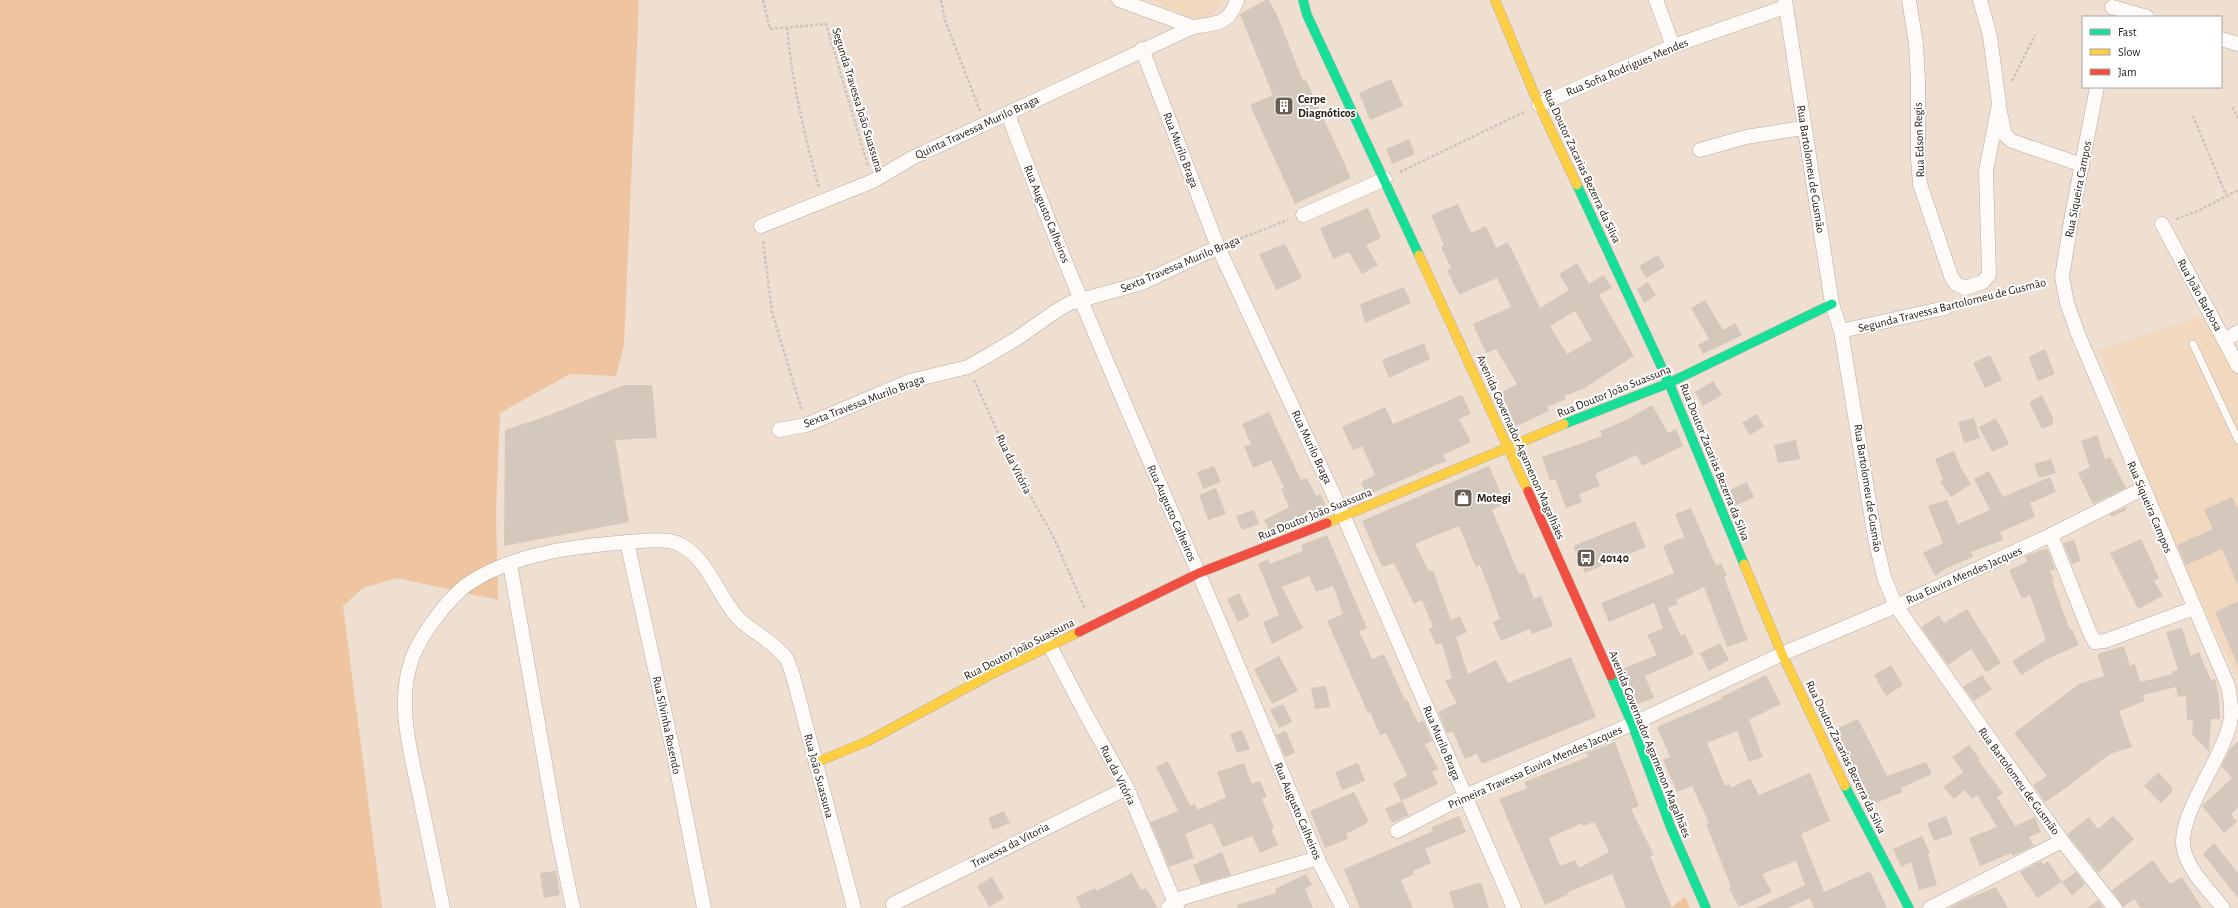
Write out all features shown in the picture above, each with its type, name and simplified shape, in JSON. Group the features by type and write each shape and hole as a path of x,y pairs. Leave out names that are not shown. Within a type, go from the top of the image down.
{"street":[{"path":"1119,0 1192,27"},
{"name":"Quinta Travessa Murilo Braga","path":"761,226 823,202 873,180 912,158 1008,114 1142,49 1192,27 1220,22 1228,18 1236,0"},
{"name":"Avenida Governador Agamenon Magalhães","path":"1302,0 1307,15 1386,179 1508,446 1632,724 1671,828 1706,908"},
{"name":"Rua Doutor Zacarias Bezerra da Silva","path":"1496,0 1539,105 1669,382 1782,654 1854,804 1908,908"},
{"path":"1656,0 1673,46"},
{"name":"Rua Edson Regis","path":"1909,0 1916,44 1918,80 1918,159 1920,184 1951,276 1956,284 1965,288 1983,282 1989,275 1986,171 1999,104"},
{"path":"1980,0 1990,36 2003,130 2008,139 2082,165"},
{"name":"Rua Sofia Rodrigues Mendes","path":"1539,105 1673,46 1785,4"},
{"name":"Rua Bartolomeu de Gusmão","path":"1785,4 1803,128 1832,304 1841,332 1875,538 1884,577 1896,606 2062,841 2115,908"},
{"path":"2112,8 2143,16"},
{"path":"2222,39 2238,44"},
{"name":"Rua Murilo Braga","path":"1142,49 1218,247 1344,517 1514,908"},
{"name":"Rua Siqueira Campos","path":"2097,88 2062,277 2067,304 2078,334 2142,489 2228,686 2231,718 2216,759 2189,816 2184,835 2183,850 2189,863 2223,908"},
{"name":"Rua Augusto Calheiros","path":"1008,114 1081,299 1159,486 1199,573 1318,858 1343,908"},
{"path":"1700,150 1746,137 1803,128"},
{"path":"1303,215 1386,179"},
{"name":"Rua João Barbosa","path":"2162,224 2238,366"},
{"name":"Sexta Travessa Murilo Braga","path":"779,430 806,425 910,381 968,367 1016,339 1056,310 1081,299 1119,291 1142,283 1218,247"},
{"name":"Rua Doutor João Suassuna","path":"815,763 893,729 990,675 1199,573 1344,517 1508,446 1669,382 1832,304"},
{"name":"Segunda Travessa Bartolomeu de Gusmão","path":"1841,332 1945,308"},
{"path":"2225,340 2238,332"},
{"name":"Rua Euvira Mendes Jacques","path":"1782,654 1896,606 2051,535 2142,489"},
{"path":"2051,535 2090,634 2095,642 2105,641 2194,608"},
{"name":"Rua João Suassuna","path":"443,908 411,752 405,710 405,685 411,660 436,618 449,600 471,582 510,564 596,544 651,540 675,542 690,550 699,558 724,600 739,619 786,658 793,676 854,908"},
{"name":"Rua Silvinha Rosendo","path":"628,542 676,763 704,908"},
{"path":"510,564 557,831 573,908"},
{"name":"Rua da Vitória","path":"1050,646 1127,788 1174,906"},
{"name":"Primeira Travessa Euvira Mendes Jacques","path":"1398,831 1465,796 1632,724 1782,654"},
{"name":"Travessa da Vitoria","path":"893,904 1127,788"},
{"path":"1930,908 2062,841"},
{"path":"1174,906 1182,898 1318,858"}],"lane":[{"path":"2193,344 2238,440"}],"path":[{"path":"763,0 770,29 787,27 791,72 807,146 823,202"},
{"path":"941,0 945,20 985,124"},
{"name":"Segunda Travessa João Suassuna","path":"787,27 826,24 873,180"},
{"path":"1999,104 2019,69 2035,35"},
{"path":"1386,179 1539,105"},
{"path":"2232,107 2238,118"},
{"path":"2193,116 2226,196"},
{"path":"2162,224 2198,211 2238,190"},
{"name":"Sexta Travessa Murilo Braga","path":"1218,247 1303,215"},
{"path":"761,226 772,312 806,425"},
{"name":"Segunda Travessa Bartolomeu de Gusmão","path":"1986,298 2062,277"},
{"name":"Rua da Vitória","path":"968,367 1012,463 1054,538 1074,588 1093,626"}],"shaded area":[{"path":"0,0 639,0 624,345 616,376 570,374 500,413 496,512 498,600 397,578 363,588 343,606 382,908 0,908"},
{"path":"1150,0 1224,0 1222,5 1202,23"},
{"path":"2206,315 2238,377 2238,679 2168,532 2099,350"},
{"path":"1685,897 1690,908 1672,908 1672,907"}],"building":[{"path":"1266,0 1269,0 1277,15 1303,81 1306,80 1351,178 1295,204 1250,105 1273,95 1240,14"},
{"path":"1391,79 1403,106 1370,120 1359,93"},
{"path":"1409,139 1415,154 1392,164 1386,149"},
{"path":"1458,204 1471,233 1486,226 1496,248 1508,242 1540,308 1569,290 1559,274 1577,263 1589,284 1604,275 1612,288 1599,295 1634,356 1583,389 1564,396 1566,399 1547,407 1549,411 1512,428 1504,411 1508,409 1500,393 1517,384 1496,349 1486,353 1473,324 1511,307 1497,278 1459,295 1447,270 1451,268 1441,247 1444,245 1431,215","holes":["1575,311 1592,340 1567,354 1550,326"]},
{"path":"1368,208 1381,238 1366,245 1378,265 1362,274 1349,252 1333,259 1320,228"},
{"path":"1285,244 1302,278 1276,290 1259,254"},
{"path":"1658,255 1665,267 1646,278 1639,266"},
{"path":"1648,282 1656,295 1644,303 1637,289"},
{"path":"1404,287 1411,303 1365,323 1360,304"},
{"path":"1705,300 1723,330 1735,323 1742,335 1703,354 1698,345 1709,339 1691,308"},
{"path":"1424,343 1430,359 1389,378 1382,360"},
{"path":"2045,349 2055,374 2038,381 2029,357"},
{"path":"1990,355 2002,380 1985,388 1973,363"},
{"path":"1713,381 1722,395 1703,406 1695,392"},
{"path":"624,385 652,385 657,438 615,440 629,522 504,546 505,430 547,416"},
{"path":"1462,395 1471,414 1459,419 1471,442 1443,455 1446,461 1367,495 1361,482 1375,475 1362,446 1353,450 1342,427 1385,407 1393,424"},
{"path":"2042,395 2053,418 2053,424 2042,429 2029,402"},
{"path":"1652,405 1668,433 1676,429 1683,446 1642,466 1637,455 1595,474 1600,486 1579,494 1582,502 1566,508 1555,479 1550,481 1542,457 1602,436 1600,431 1628,419"},
{"path":"1269,412 1301,480 1307,478 1316,496 1321,494 1328,511 1292,525 1291,523 1271,533 1264,520 1289,507 1281,489 1284,488 1271,460 1253,468 1244,446 1251,444 1242,424"},
{"path":"1757,414 1764,427 1750,435 1742,423"},
{"path":"1974,418 1980,438 1964,443 1958,422"},
{"path":"1996,418 2009,444 1992,452 1979,427"},
{"path":"2097,435 2105,459 2110,457 2126,488 2093,504 2078,473 2090,467 2081,441"},
{"path":"1796,440 1800,459 1778,463 1774,445"},
{"path":"1954,451 1961,468 1971,484 1951,497 1940,482 1943,480 1935,459"},
{"path":"2051,459 2056,473 2039,478 2034,464"},
{"path":"1214,466 1221,482 1203,489 1197,472"},
{"path":"1489,466 1505,504 1492,510 1519,574 1524,572 1534,599 1541,596 1553,626 1532,634 1530,629 1501,641 1493,622 1500,619 1480,565 1476,567 1459,526 1415,544 1429,571 1433,570 1451,620 1460,616 1467,632 1456,637 1468,674 1496,660 1508,683 1571,657 1596,717 1482,764 1477,754 1465,759 1453,732 1447,733 1438,712 1457,703 1445,681 1452,678 1442,643 1436,645 1429,629 1433,627 1422,600 1414,604 1394,563 1382,567 1362,521"},
{"path":"1989,471 2003,497 2050,477 2056,492 2030,503 2035,517 2000,532 2003,540 1971,552 1973,557 1947,568 1935,576 1923,553 1943,543 1928,506 1947,500 1958,524 1990,510 1974,479"},
{"path":"1747,482 1754,497 1733,507 1726,492"},
{"path":"1216,488 1226,514 1208,520 1199,495"},
{"path":"2232,497 2238,509 2238,585 2222,549 2186,565 2177,545 2213,529 2204,510"},
{"path":"2126,507 2127,510 2111,517 2110,514"},
{"path":"1691,508 1716,566 1721,563 1727,576 1724,577 1748,640 1727,647 1704,587 1676,600 1678,604 1668,608 1681,636 1685,634 1694,654 1645,676 1654,698 1637,704 1622,669 1657,655 1647,635 1663,628 1654,603 1609,622 1601,603 1674,573 1663,546 1684,537 1675,514"},
{"path":"1254,510 1259,524 1242,530 1236,516"},
{"path":"1635,521 1646,547 1585,573 1573,546"},
{"path":"1327,535 1367,628 1359,631 1372,659 1384,654 1405,700 1407,699 1418,723 1423,720 1432,741 1425,744 1438,769 1432,772 1438,784 1401,801 1393,783 1407,776 1406,773 1386,733 1380,735 1370,712 1368,713 1327,621 1343,614 1333,586 1316,592 1309,576 1282,587 1303,628 1272,644 1263,622 1279,615 1258,564 1268,559 1270,564 1300,552 1303,550 1301,545"},
{"path":"2141,539 2159,578 2154,581 2163,596 2138,609 2110,553"},
{"path":"2074,540 2081,561 2072,564 2063,543"},
{"path":"2047,548 2055,569 2050,571 2054,580 2052,581 2070,630 2072,629 2079,645 2047,659 2021,675 2012,661 2046,640 2030,595 2022,599 2009,570 2027,562 2025,556"},
{"path":"1239,593 1250,616 1238,622 1227,599"},
{"path":"2238,601 2238,666 2215,612"},
{"path":"1967,609 2001,663 1986,672 1971,649 1948,665 1921,627 1939,615 1944,623"},
{"path":"2182,628 2191,656 2199,652 2211,680 2215,679 2219,698 2220,719 2211,719 2209,752 2192,734 2193,720 2187,720 2186,696 2178,697 2176,687 2143,695 2145,701 2119,711 2132,747 2110,754 2072,784 2045,802 2033,785 2047,776 2014,733 2079,684 2104,676 2097,654 2124,646 2130,666 2135,664 2140,682 2173,674 2172,671 2178,670 2166,632"},
{"path":"1720,643 1729,660 1709,671 1700,653"},
{"path":"1279,656 1298,691 1272,704 1254,669"},
{"path":"1891,665 1903,685 1886,696 1874,675"},
{"path":"1766,675 1781,704 1749,720 1763,757 1749,762 1737,731 1707,743 1725,786 1729,784 1731,788 1750,778 1759,795 1810,773 1830,821 1801,834 1824,892 1870,871 1887,908 1814,908 1810,898 1788,908 1756,908 1805,885 1796,861 1762,874 1772,892 1739,907 1729,888 1731,887 1706,824 1709,823 1692,786 1677,792 1663,760 1670,757 1657,727 1722,699 1721,697"},
{"path":"1982,675 1992,689 1974,701 1963,687"},
{"path":"1326,686 1330,707 1315,709 1311,688"},
{"path":"1279,705 1284,705 1292,722 1279,728 1270,710"},
{"path":"1858,719 1887,776 1926,762 1932,774 1901,788 1903,792 1868,806 1832,731"},
{"path":"1242,730 1250,749 1237,753 1230,734"},
{"path":"1286,731 1295,753 1285,757 1276,735"},
{"path":"2238,741 2238,807 2231,814 2237,822 2224,833 2202,806 2232,778 2221,766 2230,749"},
{"path":"1615,742 1639,806 1631,809 1654,855 1650,856 1672,908 1626,908 1612,874 1568,892 1569,894 1545,905 1499,799 1527,788 1524,782 1588,757 1586,753","holes":["1594,822 1609,852 1579,868 1575,860 1560,866 1549,838 1582,823 1583,826"]},
{"path":"1969,745 1980,759 1978,760 2003,793 1997,797 2015,826 2035,817 2041,832 2029,837 2034,846 2013,856 2011,853 1980,866 1969,838 1997,827 1977,795 1972,799 1965,790 1954,799 1943,787 1963,772 1952,757"},
{"path":"1168,761 1190,806 1195,804 1198,810 1226,797 1217,772 1244,763 1252,784 1260,781 1267,797 1262,799 1274,828 1271,829 1278,845 1260,853 1252,836 1223,847 1212,823 1185,834 1194,858 1169,867 1150,822 1178,811 1156,767"},
{"path":"1358,763 1365,781 1342,790 1335,772"},
{"path":"2158,772 2172,787 2172,792 2161,803 2144,786"},
{"path":"1354,792 1369,822 1346,834 1348,839 1325,848 1310,811"},
{"path":"1402,801 1409,815 1392,823 1385,809"},
{"path":"1004,811 1010,823 993,830 988,818"},
{"path":"1459,816 1466,832 1425,849 1431,863 1413,871 1414,874 1401,880 1413,908 1360,908 1344,869 1433,831 1432,827"},
{"path":"1946,816 1953,834 1934,841 1927,823"},
{"path":"2113,816 2134,839 2098,873 2067,834 2089,817 2098,829"},
{"path":"1922,836 1930,853 1928,854 1937,885 1919,890 1911,862 1901,867 1893,849"},
{"path":"2214,843 2238,873 2238,898 2203,854"},
{"path":"1222,852 1231,875 1201,884 1193,865"},
{"path":"2153,860 2170,884 2182,877 2202,908 2141,908 2134,899 2123,907 2112,890"},
{"path":"2041,861 2043,865 2048,861 2062,882 2037,898 2020,872"},
{"path":"556,871 560,895 544,898 540,873"},
{"path":"2076,872 2085,884 2072,896 2062,882"},
{"path":"1132,873 1141,890 1146,888 1158,908 1081,908 1076,897 1095,888 1096,891"},
{"path":"1306,874 1312,885 1305,889 1313,908 1238,908 1237,905 1276,893 1275,889"},
{"path":"992,877 1004,898 989,907 977,886"},
{"path":"1481,882 1489,908 1454,908 1449,892"},
{"path":"1996,887 2008,908 1949,908 1960,902"},
{"path":"2098,900 2104,908 2087,908"}],"traffic: fast":[{"path":"1303,0 1307,15 1419,255"},
{"path":"1577,185 1669,383 1744,564"},
{"path":"1564,424 1669,383 1832,304"},
{"path":"1611,676 1632,724 1671,828 1706,908"},
{"path":"1845,786 1909,908"}],"traffic: slow":[{"path":"1495,0 1539,105 1577,185"},
{"path":"1419,255 1528,491"},
{"path":"1327,523 1564,424"},
{"path":"1744,564 1782,654 1845,786"},
{"path":"815,763 868,741 990,675 1079,632"}],"traffic: jam":[{"path":"1528,491 1611,676"},
{"path":"1079,632 1199,573 1327,523"}],"place":[{"name":"Cerpe Diagnóticos","path":"1284,106"},
{"name":"Motegi","path":"1463,498"},
{"name":"40140","path":"1586,558"}]}
